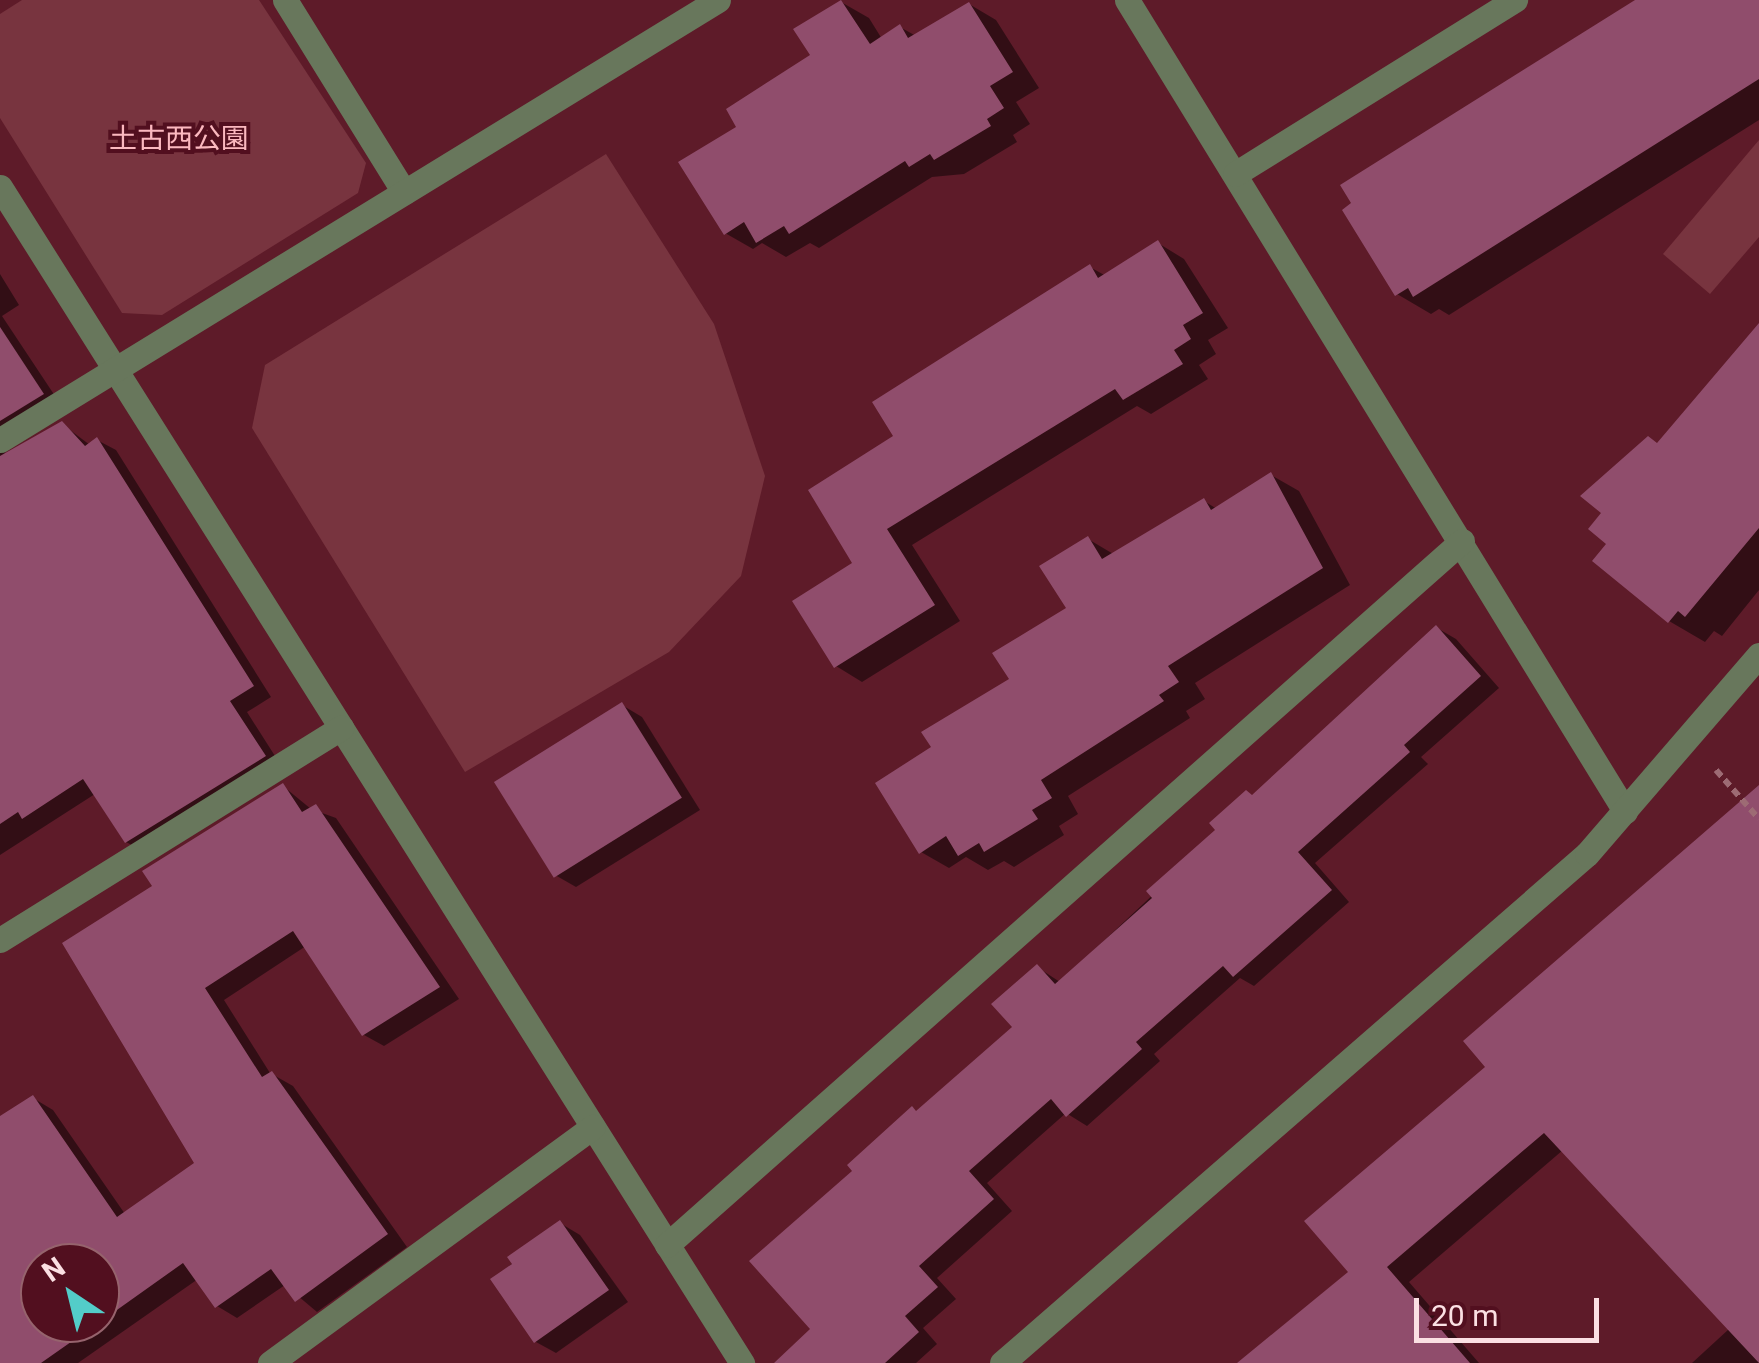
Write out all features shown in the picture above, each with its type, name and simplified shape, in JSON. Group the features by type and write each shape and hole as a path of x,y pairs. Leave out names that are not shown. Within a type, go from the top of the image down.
{"street":[{"path":"284,0 404,192"},
{"path":"0,440 718,0"},
{"path":"1127,0 1626,811"},
{"path":"1235,174 1515,0"},
{"path":"0,186 742,1363"},
{"path":"667,1245 1462,540"},
{"path":"1002,1363 1587,854 1759,655"},
{"path":"0,940 341,728"},
{"path":"270,1363 593,1128"}],"path":[{"path":"1690,738 1759,819"}],"green space":[{"name":"土古西公園","path":"22,0 259,0 366,163 358,193 162,315 122,313 0,118 0,14"},
{"path":"1759,140 1759,237 1710,294 1663,254"},
{"path":"606,154 714,324 765,476 741,576 669,652 465,772 252,428 265,365"}],"building":[{"path":"841,0 870,44 900,24 908,38 969,2 1013,72 990,86 1004,108 987,119 991,126 934,160 930,154 909,167 905,161 789,234 784,226 756,243 744,222 724,235 678,162 736,127 726,109 810,55 793,29"},
{"path":"1635,0 1759,0 1759,79 1413,297 1408,288 1395,296 1342,210 1351,203 1340,185"},
{"path":"1158,240 1203,313 1183,325 1191,339 1174,350 1183,364 1123,400 1115,389 887,529 935,605 834,668 792,601 852,563 808,490 893,436 872,402 1090,264 1098,278"},
{"path":"1759,323 1759,528 1685,617 1678,611 1668,623 1592,561 1606,544 1588,529 1601,513 1580,496 1648,436 1657,443"},
{"path":"0,327 44,394 0,421"},
{"path":"62,421 85,446 97,437 254,686 230,701 266,756 125,843 83,779 22,819 18,812 0,824 0,456"},
{"path":"1271,472 1323,568 1168,666 1179,682 1159,695 1164,701 1041,780 1052,798 1032,810 1038,819 984,852 979,843 958,856 946,836 919,854 875,783 931,747 921,732 1009,679 992,653 1066,608 1039,566 1088,536 1102,559 1204,498 1211,510"},
{"path":"1436,625 1481,676 1404,745 1410,752 1298,852 1332,890 1233,977 1223,966 1136,1042 1142,1049 1066,1117 1051,1099 969,1171 994,1199 919,1266 938,1287 905,1316 919,1332 885,1363 774,1363 810,1329 749,1261 852,1171 847,1165 912,1106 916,1111 1012,1027 991,1004 1037,964 1055,984 1152,898 1146,891 1215,830 1209,823 1246,790 1252,795"},
{"path":"622,702 682,798 554,878 494,782"},
{"path":"283,783 302,812 316,804 440,987 362,1036 293,931 205,988 262,1077 272,1071 388,1234 295,1302 271,1269 215,1308 183,1263 120,1308 120,1243 20,1243 20,1343 70,1343 41,1363 0,1363 0,1116 33,1095 117,1217 194,1163 62,943 152,886 142,871"},
{"path":"1759,785 1759,1363 1544,1133 1387,1267 1470,1363 1237,1363 1348,1272 1304,1221 1485,1067 1463,1041"},
{"path":"560,1220 609,1290 534,1343 490,1279 512,1264 507,1257"}]}
